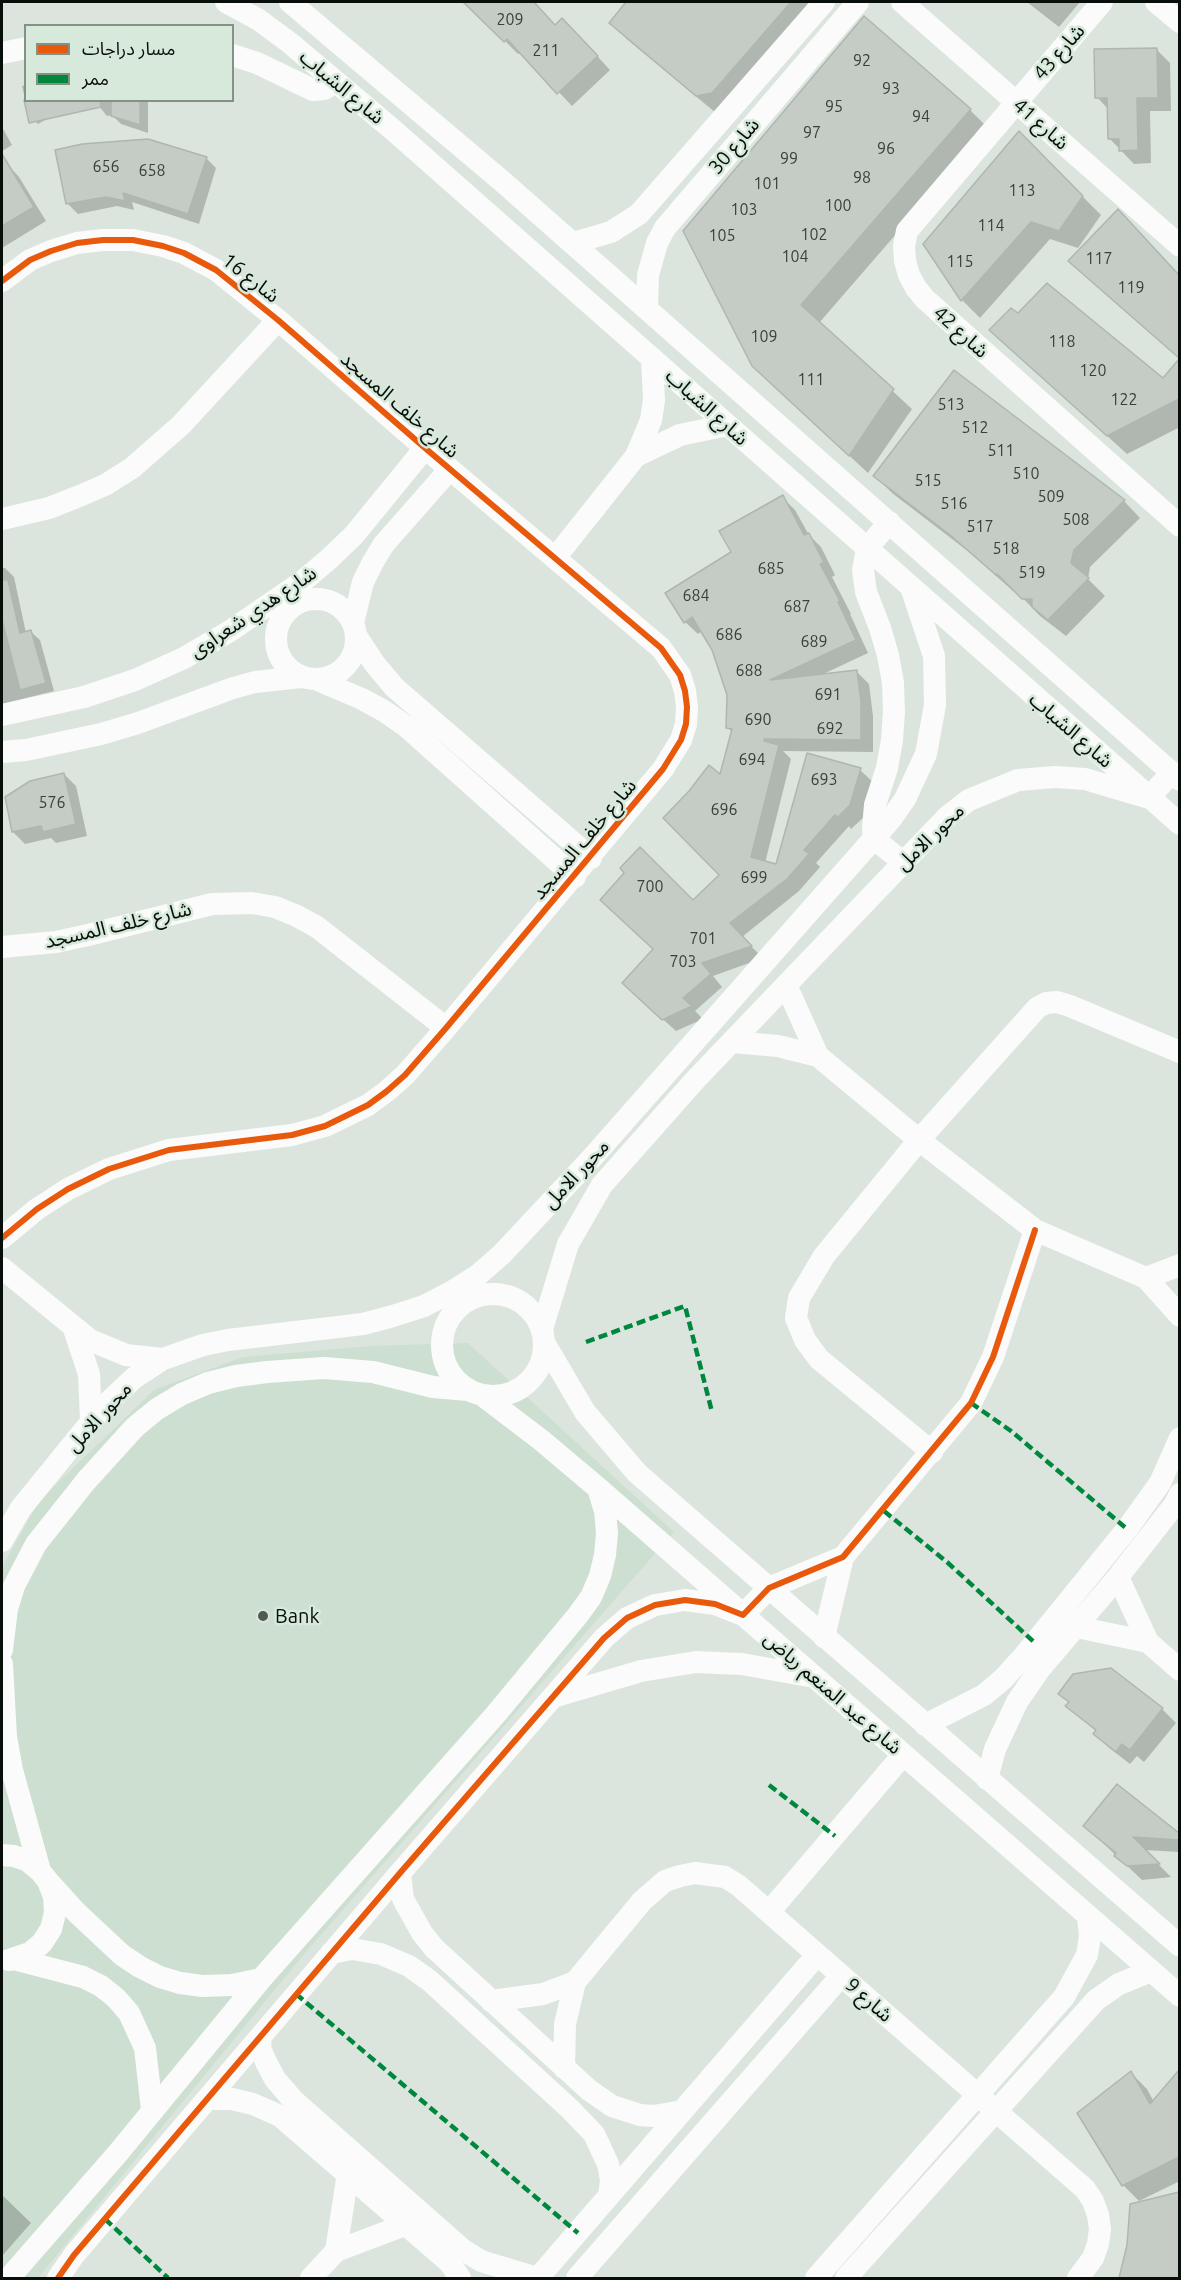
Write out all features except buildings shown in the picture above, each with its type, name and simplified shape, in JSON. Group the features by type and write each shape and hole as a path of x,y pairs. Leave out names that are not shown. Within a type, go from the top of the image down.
{"street":[{"name":"شارع الشباب","path":"226,2 259,20 336,82 1179,824"},
{"name":"شارع الشباب","path":"290,2 573,243 1175,776"},
{"name":"شارع 30","path":"573,243 592,239 626,224 651,202 824,2"},
{"name":"شارع 30","path":"646,308 648,275 664,228 858,2"},
{"name":"شارع 41","path":"902,2 1179,246"},
{"name":"شارع 43","path":"1016,102 1102,2"},
{"path":"1156,2 1179,22"},
{"path":"2,53 24,48"},
{"path":"234,56 257,63 313,90 324,89 336,82"},
{"name":"شارع 42","path":"1016,102 907,231 904,246 909,275 925,299 1179,526"},
{"path":"672,178 692,196"},
{"path":"481,208 503,182"},
{"name":"شارع 16","path":"2,281 30,260 51,251 77,243 134,240 163,246 199,260 216,270 278,320 182,425 132,468 105,485 68,501 2,519"},
{"name":"شارع خلف المسجد","path":"2,1238 37,1209 68,1189 134,1160 169,1150 203,1144 292,1136 347,1117 387,1091 405,1075 591,858 673,754 686,724 687,707 680,675 661,648 278,320"},
{"path":"555,558 636,456 651,420 654,400 652,358"},
{"path":"636,456 680,435 727,425"},
{"name":"شارع هدي شعراوى","path":"2,715 84,697 135,680 184,658 230,631 303,581 354,535 425,448"},
{"path":"2,752 64,743 138,723 233,688 267,680 326,679 345,668 356,648 355,630 363,582 373,562 384,544 450,469"},
{"path":"889,522 867,549 864,560 864,581 888,655 894,712 887,768 874,816 874,839 903,862"},
{"path":"297,604 303,581"},
{"name":"محور الامل","path":"2,1541 11,1512 60,1462 91,1421 118,1391 164,1359 203,1345 363,1324 424,1306 478,1275 502,1254 590,1160 874,839 909,792 926,754 932,730 936,689 934,656 912,590"},
{"path":"575,877 407,727 377,707 292,671 278,653 277,630 288,611 297,604 310,600 323,600 336,604 346,612 374,663 394,687 591,858"},
{"path":"230,631 277,630"},
{"path":"2,771 26,750"},
{"path":"1149,798 1175,776"},
{"name":"محور الامل","path":"543,1336 568,1244 582,1216 602,1185 696,1079 941,824 969,800 1018,780 1055,777 1085,779 1149,798"},
{"name":"شارع خلف المسجد","path":"2,947 67,940 212,904 252,903 275,907 317,927 446,1028"},
{"path":"786,985 818,1056"},
{"path":"932,1452 819,1359 805,1340 796,1318 799,1298 824,1256 919,1140 1037,1008 1046,1003 1057,1002 1070,1006 1179,1053"},
{"path":"732,1042 778,1046 818,1056 919,1140 1035,1230 1146,1278 1179,1316"},
{"path":"824,1636 843,1557 971,1403 993,1357 1035,1230"},
{"path":"1146,1278 1179,1265"},
{"path":"2,1268 74,1329 107,1349 126,1355 164,1359"},
{"path":"475,1392 456,1380 447,1368 442,1353 442,1338 447,1323 461,1306 478,1275"},
{"path":"2,1650 7,1608 24,1565 36,1545 86,1481 135,1427 182,1394 236,1376 299,1369 349,1369 398,1377 433,1387 498,1396 513,1393 526,1385 536,1373 543,1359 543,1336 535,1316 525,1304 511,1297 496,1294 481,1295 461,1306 424,1306"},
{"path":"74,1329 89,1374 91,1421"},
{"name":"شارع عبد المنعم رياض","path":"543,1336 585,1412 619,1453 653,1488 1179,1946"},
{"name":"شارع عبد المنعم رياض","path":"475,1392 541,1440 598,1488 1179,1996"},
{"path":"987,1779 1005,1725 1017,1702 1031,1663 1160,1483 1179,1438"},
{"path":"60,1462 86,1481"},
{"path":"9,2278 118,2153 261,1980 495,1714 578,1615 591,1597 602,1566 606,1533 604,1511 598,1488"},
{"path":"925,1725 984,1695 1003,1679 1031,1663 1077,1627 1175,1503 1179,1494"},
{"path":"58,2278 74,2255 331,1953 604,1638 627,1618 655,1605 685,1600 715,1604 743,1615 769,1588 843,1557"},
{"path":"1118,1577 1148,1642 1179,1670"},
{"path":"1077,1627 1148,1642"},
{"path":"551,1698 641,1671 696,1662 742,1664 816,1678"},
{"path":"2,1664 6,1737 12,1770 44,1876 54,1897 55,1913 51,1929 42,1943 30,1953 8,1960"},
{"path":"495,1714 519,1734"},
{"path":"769,1912 903,1755"},
{"path":"1023,1860 1048,1833"},
{"path":"2,1855 28,1861 90,1926 122,1955 160,1977 202,1986 232,1985 261,1980"},
{"path":"400,1873 403,1899 428,1940 448,1962 589,2090 612,2106 640,2115 654,2116 682,2111"},
{"name":"شارع 9","path":"564,2068 565,2024 575,1982 642,1900 665,1881 680,1876 695,1873 724,1877 769,1912 1074,2178 1093,2201 1098,2215 1098,2244 1093,2258 1078,2278"},
{"path":"816,2278 1064,1997 1087,1955 1090,1936 1088,1916"},
{"path":"331,1953 352,1949 381,1954 409,1965 430,1981 570,2109 594,2134 602,2149 611,2180 609,2196"},
{"path":"261,2036 260,2048 286,2108 348,2174 405,2225 458,2264 481,2261 537,2278 818,1955"},
{"path":"8,1960 83,1977 101,1986 116,1998 129,2013 145,2048 152,2110"},
{"path":"430,1981 448,1962"},
{"path":"852,2276 1096,2000 1119,1984 1151,1971"},
{"path":"577,2278 842,1976"},
{"path":"491,2001 543,1994 575,1982"},
{"path":"570,2109 589,2090"},
{"path":"208,2098 232,2099 286,2108 458,2264"},
{"path":"118,2153 142,2175"},
{"path":"336,2251 348,2174"},
{"path":"311,2278 336,2251 405,2225"},
{"path":"578,2233 601,2250"}],"shaded area":[{"path":"468,1343 674,1532 305,1953 38,2278 2,2278 2,1567 39,1501 154,1390 243,1357 370,1346"}],"marked path":[{"path":"586,1342 685,1306 712,1412"},
{"path":"971,1403 1011,1431 1127,1529"},
{"path":"884,1511 947,1562 1035,1643"},
{"path":"769,1785 835,1836"},
{"path":"296,1994 578,2233"},
{"path":"105,2219 168,2278"}],"cycle path":[{"path":"2,281 30,260 51,251 77,243 103,240 133,240 163,246 184,253 216,270 278,320 661,648 680,675 687,707 686,724 681,740 663,769 446,1028 405,1075 387,1091 368,1105 325,1126 292,1135 169,1150 109,1169 68,1189 37,1209 2,1238"},
{"path":"58,2278 74,2255 604,1638 627,1618 655,1605 685,1600 715,1604 743,1615 769,1588 843,1557 971,1403 993,1357 1035,1230"}],"place":[{"name":"Bank","path":"263,1616"}]}
